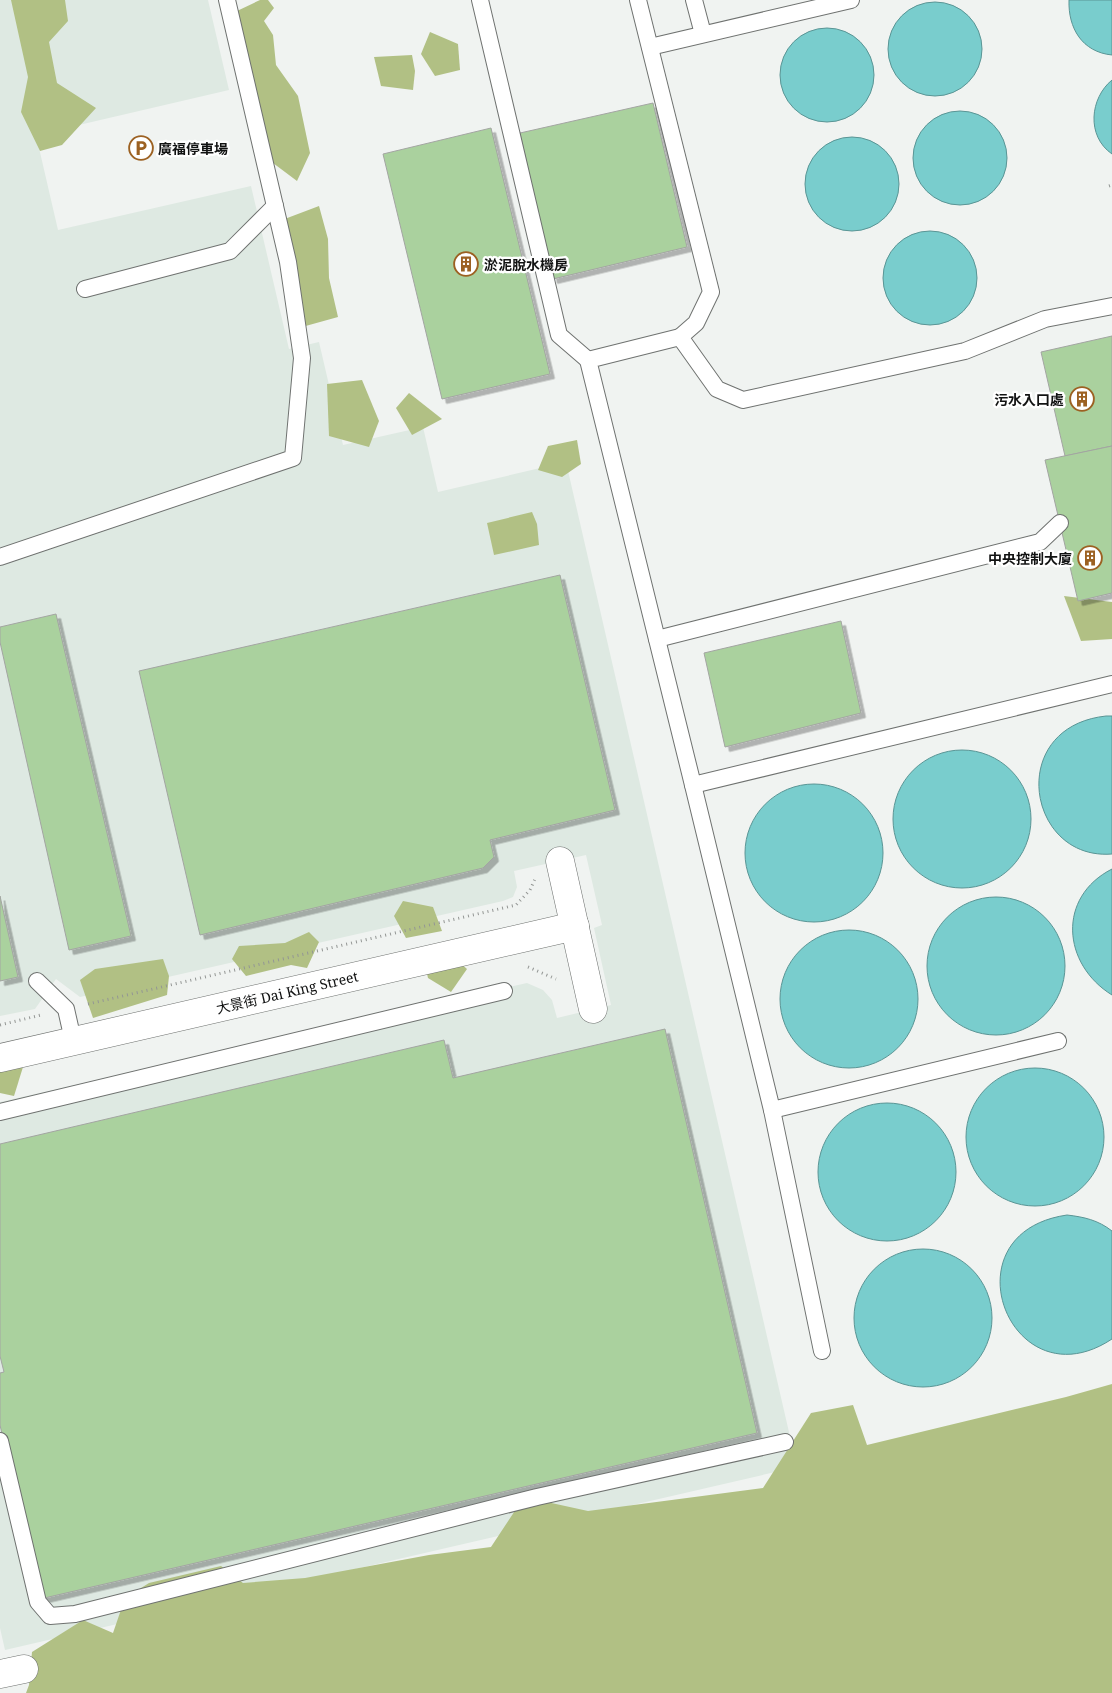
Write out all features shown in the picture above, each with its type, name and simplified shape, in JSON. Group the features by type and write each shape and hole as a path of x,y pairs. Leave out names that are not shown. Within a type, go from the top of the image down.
{"street":[{"path":"560,861 593,1009"},
{"name":"大景街 Dai King Street","path":"0,1058 575,926"}],"lane":[{"path":"0,557 293,458 302,358 288,262 227,0"},
{"path":"480,0 558,335 588,360 772,1110 822,1351"},
{"path":"588,360 680,336 696,323 711,292 638,0"},
{"path":"694,0 703,34"},
{"path":"650,47 851,0"},
{"path":"85,289 230,251 275,206"},
{"path":"680,336 717,389 743,400 965,351 1046,319 1112,306"},
{"path":"657,639 1040,542 1060,523"},
{"path":"693,785 1112,684"},
{"path":"37,981 66,1009 73,1040"},
{"path":"0,1112 504,991"},
{"path":"772,1110 1058,1042"},
{"path":"0,1441 38,1602 50,1616 75,1614 537,1497 785,1442"}],"path":[{"path":"0,1025 516,904 530,890 535,877"}],"shaded area":[{"path":"0,0 208,0 229,90 36,135 58,230 251,186 289,349 319,342 343,445 423,427 438,492 566,462 797,1467 5,1650 0,1628 0,1102 527,983 543,990 552,1000 557,1018 611,1005 594,928 602,925 586,855 514,871 517,887 513,897 503,901 80,997 56,979 35,1009 0,1016"}],"green space":[{"path":"11,0 65,0 68,21 49,42 57,83 96,108 62,145 40,151 21,112 28,77"},
{"path":"260,0 268,0 274,8 264,21 273,35 276,65 298,96 310,153 297,181 269,160 237,11"},
{"path":"430,32 458,44 460,70 435,76 421,54"},
{"path":"412,55 415,71 413,90 381,86 374,57"},
{"path":"319,206 328,239 329,278 338,317 302,327 282,220"},
{"path":"362,380 379,421 369,447 329,436 327,384"},
{"path":"409,393 442,419 412,435 396,408"},
{"path":"577,440 581,464 562,477 538,470 548,446"},
{"path":"532,512 537,524 539,545 494,555 487,523"},
{"path":"1064,596 1112,602 1112,639 1081,641"},
{"path":"403,901 433,907 442,931 406,938 394,916"},
{"path":"309,932 319,942 307,968 291,965 246,976 232,959 239,946 285,943"},
{"path":"444,949 467,969 451,992 428,978 423,956"},
{"path":"163,959 169,976 167,995 93,1018 80,980 95,969"},
{"path":"23,1067 14,1096 0,1093 0,1069"},
{"path":"1112,1384 1112,1693 26,1693 29,1685 32,1652 83,1620 113,1633 125,1598 149,1583 221,1566 243,1583 305,1578 429,1555 491,1547 524,1497 588,1511 763,1488 811,1413 853,1405 867,1445 1066,1397"}],"water":[{"path":"1069,0 1112,0 1112,55 1092,49 1079,37 1071,20"},
{"path":"935,2 953,6 968,16 978,31 982,49 978,67 968,82 953,92 935,96 917,92 902,82 892,67 888,49 892,31 902,16 917,6"},
{"path":"827,28 845,32 860,42 870,57 874,75 870,93 860,108 845,118 827,122 809,118 794,108 784,93 780,75 784,57 794,42 809,32"},
{"path":"1112,80 1112,154 1098,137 1094,117 1099,97"},
{"path":"960,111 978,115 993,125 1003,140 1007,158 1003,176 993,191 978,201 960,205 942,201 927,191 917,176 913,158 917,140 927,125 942,115"},
{"path":"852,137 870,141 885,151 895,166 899,184 895,202 885,217 870,227 852,231 834,227 819,217 809,202 805,184 809,166 819,151 834,141"},
{"path":"930,231 948,235 963,245 973,260 977,278 973,296 963,311 948,321 930,325 912,321 897,311 887,296 883,278 887,260 897,245 912,235"},
{"path":"1112,716 1112,854 1083,851 1061,837 1046,816 1039,792 1041,766 1052,743 1074,725"},
{"path":"962,750 988,755 1011,770 1026,793 1031,819 1026,845 1011,868 988,883 962,888 936,883 913,868 898,845 893,819 898,793 913,770 936,755"},
{"path":"814,784 840,789 863,804 878,827 883,853 878,879 863,902 840,917 814,922 788,917 765,902 750,879 745,853 750,827 765,804 788,789"},
{"path":"1112,869 1112,995 1095,982 1083,966 1076,949 1073,931 1075,913 1082,896 1094,881"},
{"path":"996,897 1022,902 1045,917 1060,940 1065,966 1060,992 1045,1015 1022,1030 996,1035 970,1030 947,1015 932,992 927,966 932,940 947,917 970,902"},
{"path":"849,930 875,935 898,950 913,973 918,999 913,1025 898,1048 875,1063 849,1068 823,1063 800,1048 785,1025 780,999 785,973 800,950 823,935"},
{"path":"1035,1068 1061,1073 1084,1088 1099,1111 1104,1137 1099,1163 1084,1186 1061,1201 1035,1206 1009,1201 986,1186 971,1163 966,1137 971,1111 986,1088 1009,1073"},
{"path":"887,1103 913,1108 936,1123 951,1146 956,1172 951,1198 936,1221 913,1236 887,1241 861,1236 838,1221 823,1198 818,1172 823,1146 838,1123 861,1108"},
{"path":"1067,1215 1091,1220 1112,1231 1112,1339 1076,1354 1045,1350 1021,1334 1005,1309 1000,1280 1008,1251 1029,1228"},
{"path":"923,1249 949,1254 972,1269 987,1292 992,1318 987,1344 972,1367 949,1382 923,1387 897,1382 874,1367 859,1344 854,1318 859,1292 874,1269 897,1254"}],"building":[{"path":"653,103 687,247 553,279 520,133"},
{"name":"淤泥脫水機房","path":"491,128 550,374 442,399 383,154"},
{"name":"污水入口處","path":"1112,336 1112,446 1065,456 1041,352"},
{"name":"中央控制大廈","path":"1112,446 1112,593 1078,601 1045,460"},
{"path":"560,575 615,810 490,840 494,857 483,868 200,935 139,671"},
{"path":"56,614 131,936 69,950 0,642 0,627"},
{"path":"841,621 861,713 725,747 704,653"},
{"path":"0,896 18,977 0,981"},
{"path":"665,1029 757,1433 40,1599 0,1425 0,1373 4,1372 0,1356 0,1144 444,1040 453,1078"}],"place":[{"name":"廣福停車場","path":"141,148"},
{"name":"淤泥脫水機房","path":"466,264"},
{"name":"污水入口處","path":"1082,399"},
{"name":"中央控制大廈","path":"1090,558"}]}
